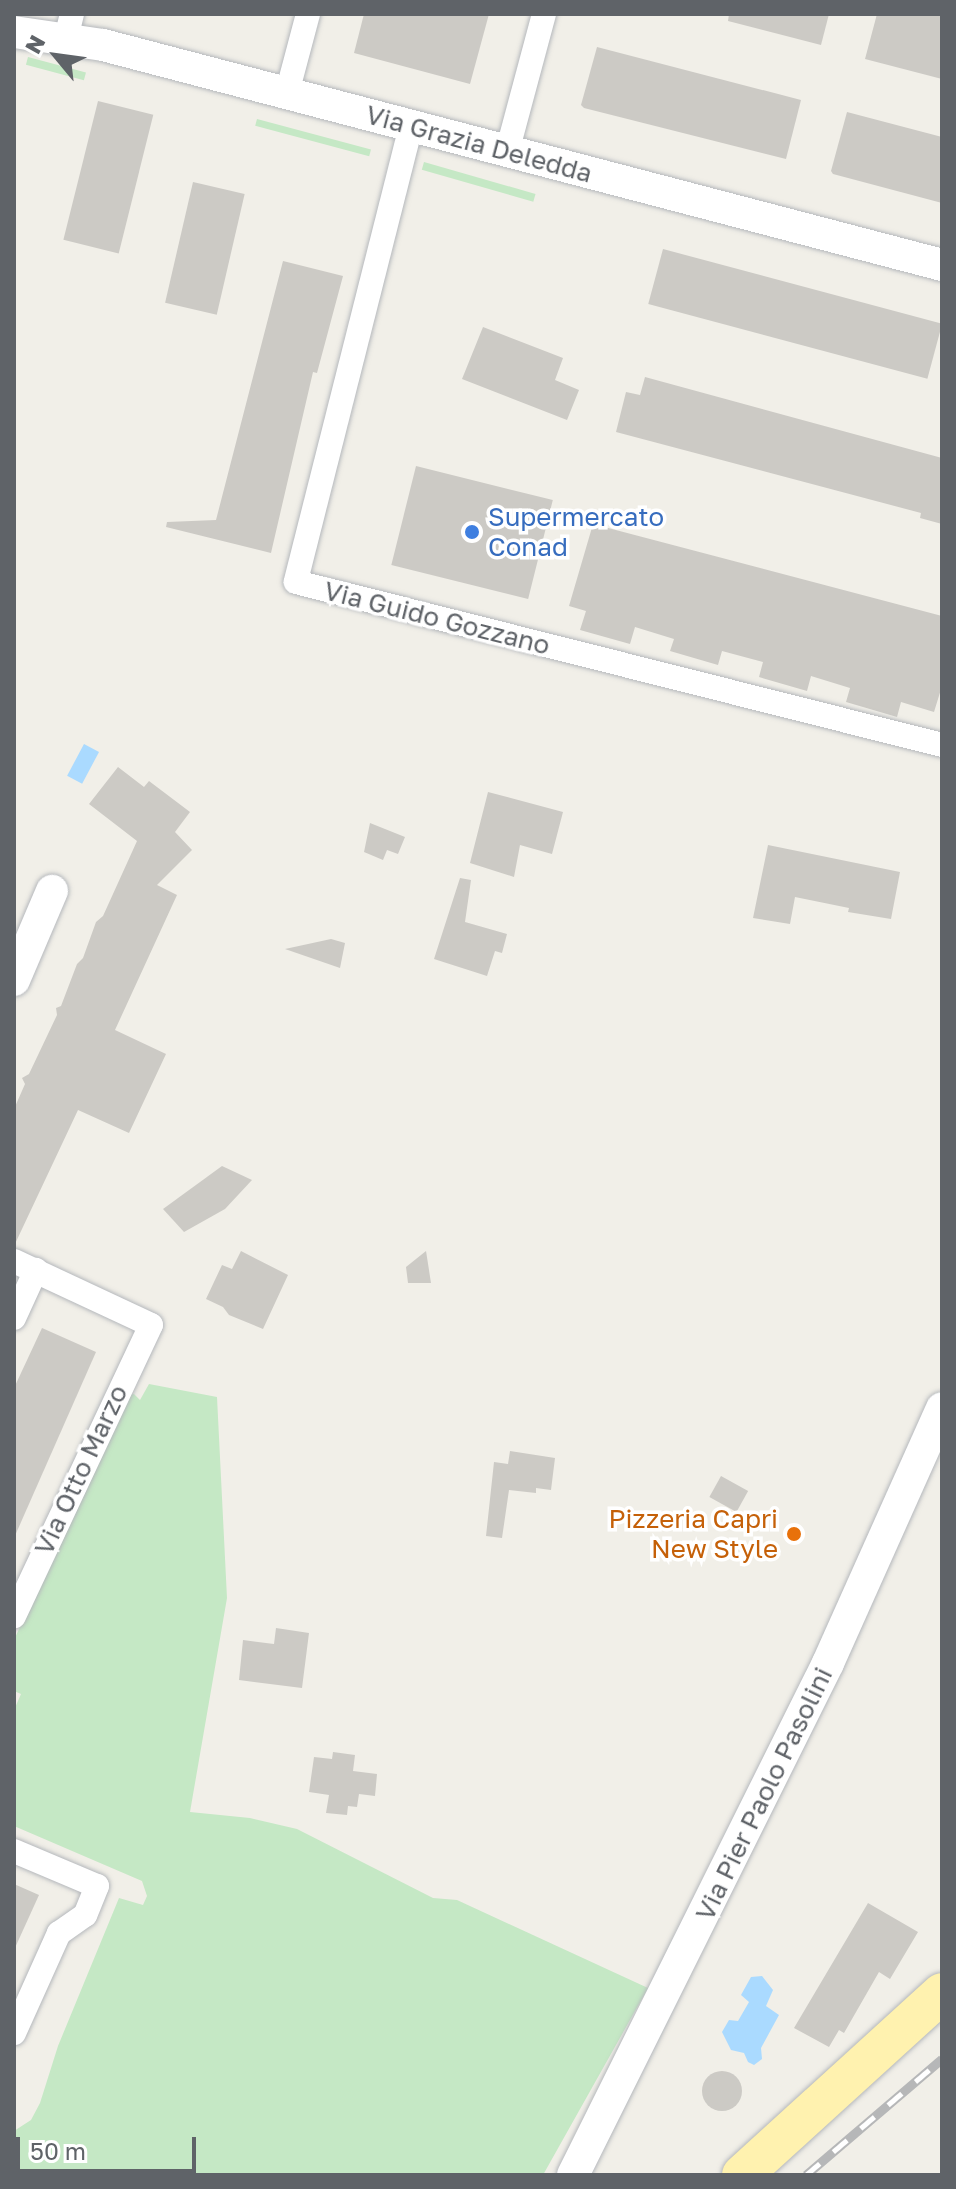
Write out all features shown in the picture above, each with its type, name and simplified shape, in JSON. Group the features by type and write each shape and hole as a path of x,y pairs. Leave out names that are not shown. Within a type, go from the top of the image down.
{"main road":[{"path":"742,2175 942,1993"}],"street":[{"path":"287,93 308,14"},
{"path":"507,152 544,14"},
{"name":"Via Grazia Deledda","path":"14,32 69,26 287,93 942,265"},
{"name":"Via Guido Gozzano","path":"411,126 296,582 942,745"},
{"path":"14,980 52,891"},
{"path":"14,1318 25,1266"},
{"name":"Via Otto Marzo","path":"14,1616 151,1325 25,1266"},
{"name":"Via Pier Paolo Pasolini","path":"573,2175 828,1663 942,1408"},
{"path":"14,1851 97,1886 85,1915 59,1933 14,2033"}],"green space":[{"path":"28,57 86,73 84,80 26,65"},
{"path":"257,119 371,150 369,156 255,126"},
{"path":"424,162 536,194 533,202 422,170"},
{"path":"149,1384 217,1397 227,1598 190,1812 250,1818 297,1829 433,1898 457,1900 648,1988 543,2175 14,2175 14,2131 31,2120 40,2103 58,2046 119,1898 143,1905 147,1896 142,1881 14,1826 14,1710 21,1694 14,1691 14,1640 125,1396 134,1394 140,1400"}],"water":[{"path":"84,744 99,752 82,784 67,776"},
{"path":"762,1976 773,1990 766,2006 779,2015 761,2048 762,2059 754,2065 748,2062 744,2053 731,2050 722,2032 729,2020 738,2021 749,2002 741,1995 751,1977"}],"building":[{"path":"364,14 489,14 470,84 354,53"},
{"path":"729,14 829,14 821,45 728,21"},
{"path":"877,14 942,14 942,79 865,59"},
{"path":"597,47 801,100 786,159 584,108 581,105"},
{"path":"98,101 153,115 119,254 63,240"},
{"path":"847,112 942,137 942,203 833,174 831,171"},
{"path":"193,182 245,194 217,315 165,303"},
{"path":"663,249 942,324 927,379 648,304"},
{"path":"283,261 343,276 317,373 313,372 271,553 166,527 167,522 216,520"},
{"path":"483,327 563,358 555,380 579,390 567,420 462,379"},
{"path":"645,377 942,458 942,524 920,518 921,513 616,432 626,392 640,395"},
{"name":"Supermercato Conad","path":"416,466 553,500 528,599 391,565"},
{"path":"593,524 942,616 942,686 934,712 901,702 897,717 846,702 850,688 811,676 807,691 759,677 763,662 722,651 718,665 670,651 674,639 635,627 630,644 580,630 586,611 569,606"},
{"path":"118,767 144,787 149,781 190,812 175,832 192,850 157,885 177,895 115,1030 166,1054 129,1133 78,1110 14,1246 14,1109 25,1084 22,1078 29,1074 57,1015 56,1008 61,1006 96,922 103,916 137,841 89,804"},
{"path":"488,792 563,812 552,854 520,845 514,877 470,863"},
{"path":"370,823 405,837 398,854 387,850 383,860 364,852"},
{"path":"768,845 900,872 891,919 848,912 849,908 795,897 790,924 753,918"},
{"path":"460,878 471,880 465,922 507,934 502,953 495,951 487,976 434,959"},
{"path":"331,939 345,943 340,968 285,949"},
{"path":"222,1166 252,1180 225,1209 184,1232 163,1209"},
{"path":"241,1251 288,1275 263,1329 229,1315 223,1307 206,1299 222,1265 232,1269"},
{"path":"426,1251 431,1283 408,1283 406,1267"},
{"path":"42,1328 96,1352 14,1538 14,1388"},
{"path":"510,1451 555,1458 551,1490 536,1488 536,1493 509,1490 502,1538 486,1536 494,1462 508,1464"},
{"path":"721,1476 748,1491 736,1512 709,1497"},
{"path":"276,1628 309,1633 302,1688 239,1680 243,1640 274,1644"},
{"path":"333,1752 355,1755 353,1771 377,1774 375,1796 359,1794 357,1807 348,1806 347,1815 326,1813 329,1795 309,1792 314,1757 332,1759"},
{"path":"14,1884 39,1895 14,1950"},
{"path":"868,1903 918,1932 890,1979 879,1972 844,2033 839,2030 829,2047 794,2028"},
{"path":"722,2071 736,2077 742,2091 736,2105 722,2111 708,2105 702,2091 708,2077"}],"railway":[{"path":"806,2175 942,2059"}],"place":[{"name":"Supermercato Conad","path":"472,532"},
{"name":"Pizzeria Capri New Style","path":"794,1534"}]}
